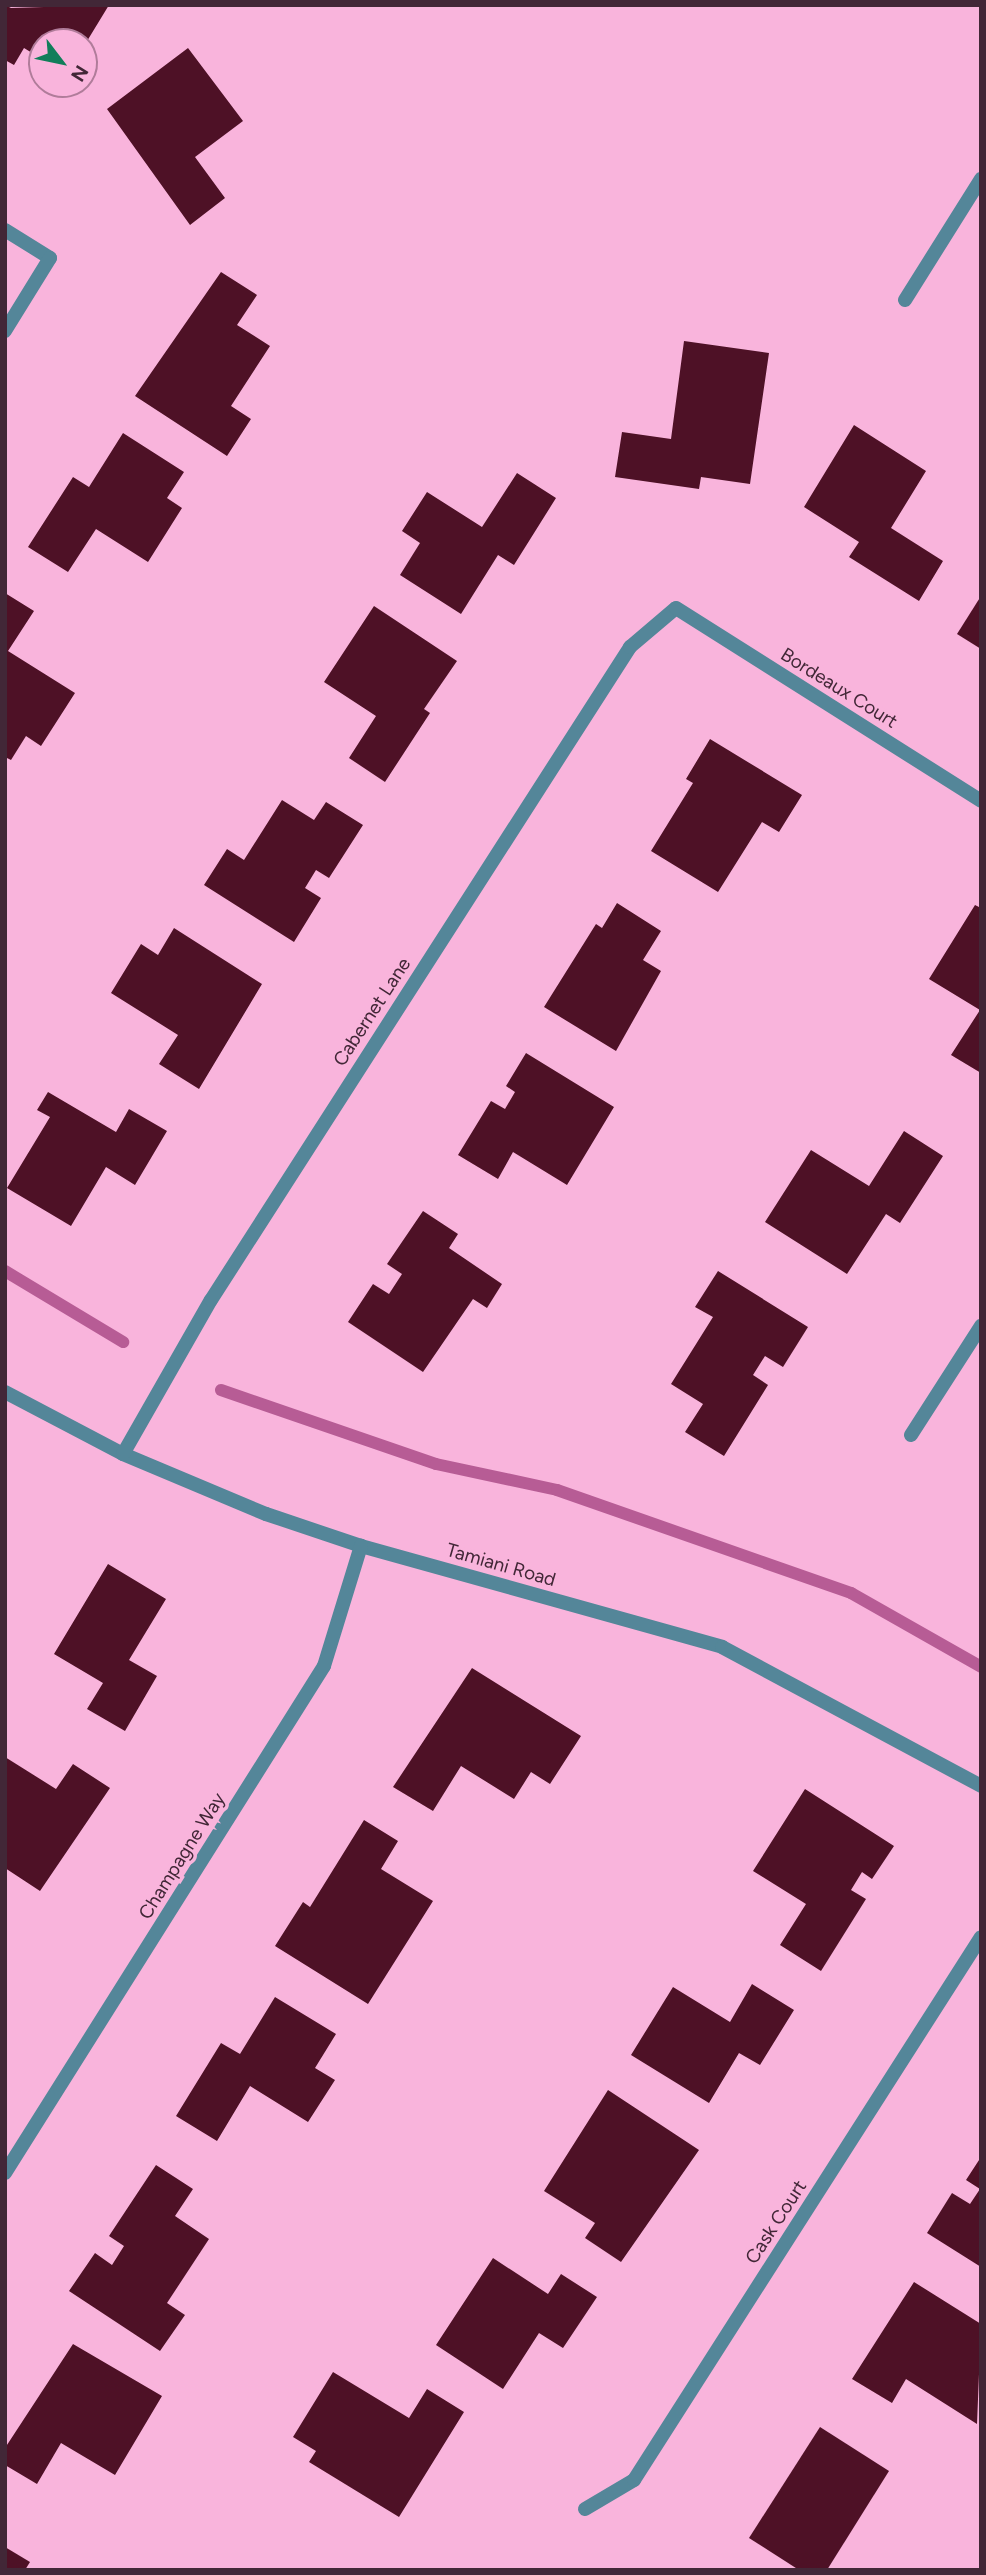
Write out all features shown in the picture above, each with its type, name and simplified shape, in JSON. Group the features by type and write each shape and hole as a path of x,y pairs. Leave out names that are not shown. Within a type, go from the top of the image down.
{"street":[{"path":"905,300 981,179"},
{"path":"5,230 50,258 5,331"},
{"name":"Bordeaux Court","path":"676,608 981,801"},
{"name":"Cabernet Lane","path":"123,1454 211,1300 630,647 676,608"},
{"path":"911,1435 981,1326"},
{"name":"Tamiani Road","path":"5,1392 123,1454 267,1514 361,1546 722,1647 981,1786"},
{"name":"Champagne Way","path":"5,2173 324,1667 361,1546"},
{"name":"Cask Court","path":"585,2509 634,2480 981,1937"}],"building":[{"path":"5,5 11,8 109,5 95,28 28,28 28,50 24,48 14,65 5,60"},
{"path":"188,48 243,121 195,157 225,198 190,225 107,109"},
{"path":"221,272 257,295 237,325 270,346 231,406 251,419 227,456 135,396"},
{"path":"684,341 769,353 750,484 701,477 699,489 615,477 622,432 671,439"},
{"path":"854,425 926,471 891,528 943,561 919,601 849,557 859,542 804,507"},
{"path":"123,433 184,472 167,498 182,508 148,562 96,529 68,572 28,547 73,477 89,487"},
{"path":"517,473 556,498 514,565 498,555 461,614 400,575 420,543 402,531 427,492 482,527"},
{"path":"5,593 34,611 8,651 75,693 41,746 26,736 11,760 5,757"},
{"path":"981,596 981,649 957,634"},
{"path":"374,606 457,661 424,709 430,713 385,782 349,758 376,716 324,682"},
{"path":"710,739 802,795 779,832 762,822 718,892 651,851 693,783 686,779"},
{"path":"282,800 314,820 326,802 363,825 329,878 316,870 305,888 321,898 294,942 204,885 227,849 244,860"},
{"path":"617,903 661,931 643,960 661,971 616,1051 544,1007 596,924 602,928"},
{"path":"975,905 981,908 981,1073 951,1055 980,1010 929,979"},
{"path":"174,928 262,984 199,1089 159,1064 178,1035 111,993 141,944 158,955"},
{"path":"526,1053 614,1107 567,1185 513,1152 498,1179 458,1155 491,1101 505,1109 515,1092 506,1086"},
{"path":"48,1092 116,1132 129,1109 167,1131 135,1185 106,1167 71,1226 7,1188 50,1117 37,1110"},
{"path":"904,1131 943,1156 900,1223 886,1214 847,1274 765,1222 811,1150 869,1186"},
{"path":"423,1211 458,1234 449,1248 502,1284 487,1308 473,1299 423,1372 348,1322 373,1284 389,1294 402,1274 387,1264"},
{"path":"718,1271 808,1327 783,1367 765,1356 753,1375 768,1385 724,1456 685,1432 703,1404 671,1384 713,1317 695,1307"},
{"path":"108,1564 166,1599 129,1660 157,1676 125,1731 87,1709 103,1683 54,1654"},
{"path":"472,1668 581,1736 550,1784 531,1772 514,1799 461,1766 433,1811 393,1787"},
{"path":"5,1757 56,1789 73,1764 110,1788 40,1891 5,1868"},
{"path":"805,1789 894,1846 872,1879 862,1872 851,1890 866,1899 821,1971 780,1945 806,1904 753,1871"},
{"path":"364,1820 398,1841 381,1869 433,1901 368,2004 275,1946 303,1902 310,1907"},
{"path":"752,1984 794,2010 760,2065 739,2053 709,2103 631,2055 673,1987 730,2022"},
{"path":"275,1997 336,2034 315,2068 335,2080 308,2122 250,2086 217,2141 176,2116 221,2043 240,2054"},
{"path":"608,2090 699,2150 621,2262 585,2238 595,2223 544,2191"},
{"path":"981,2157 981,2267 927,2233 952,2193 970,2204 980,2189 966,2180"},
{"path":"156,2165 193,2189 175,2216 209,2239 167,2303 185,2315 160,2351 69,2291 95,2253 112,2265 124,2246 109,2236"},
{"path":"493,2258 548,2294 561,2274 597,2297 563,2348 539,2333 503,2389 436,2345"},
{"path":"914,2282 981,2324 977,2424 906,2379 892,2403 852,2379"},
{"path":"73,2344 162,2396 115,2475 61,2443 37,2484 5,2465 5,2448"},
{"path":"333,2372 409,2418 427,2389 464,2412 399,2517 309,2462 316,2451 293,2437"},
{"path":"820,2427 889,2471 827,2570 799,2570 749,2538"},
{"path":"5,2547 30,2562 25,2570 5,2570"}],"waterway":[{"path":"5,1271 123,1342"},
{"path":"221,1390 436,1464 557,1490 851,1593 981,1667"}]}
